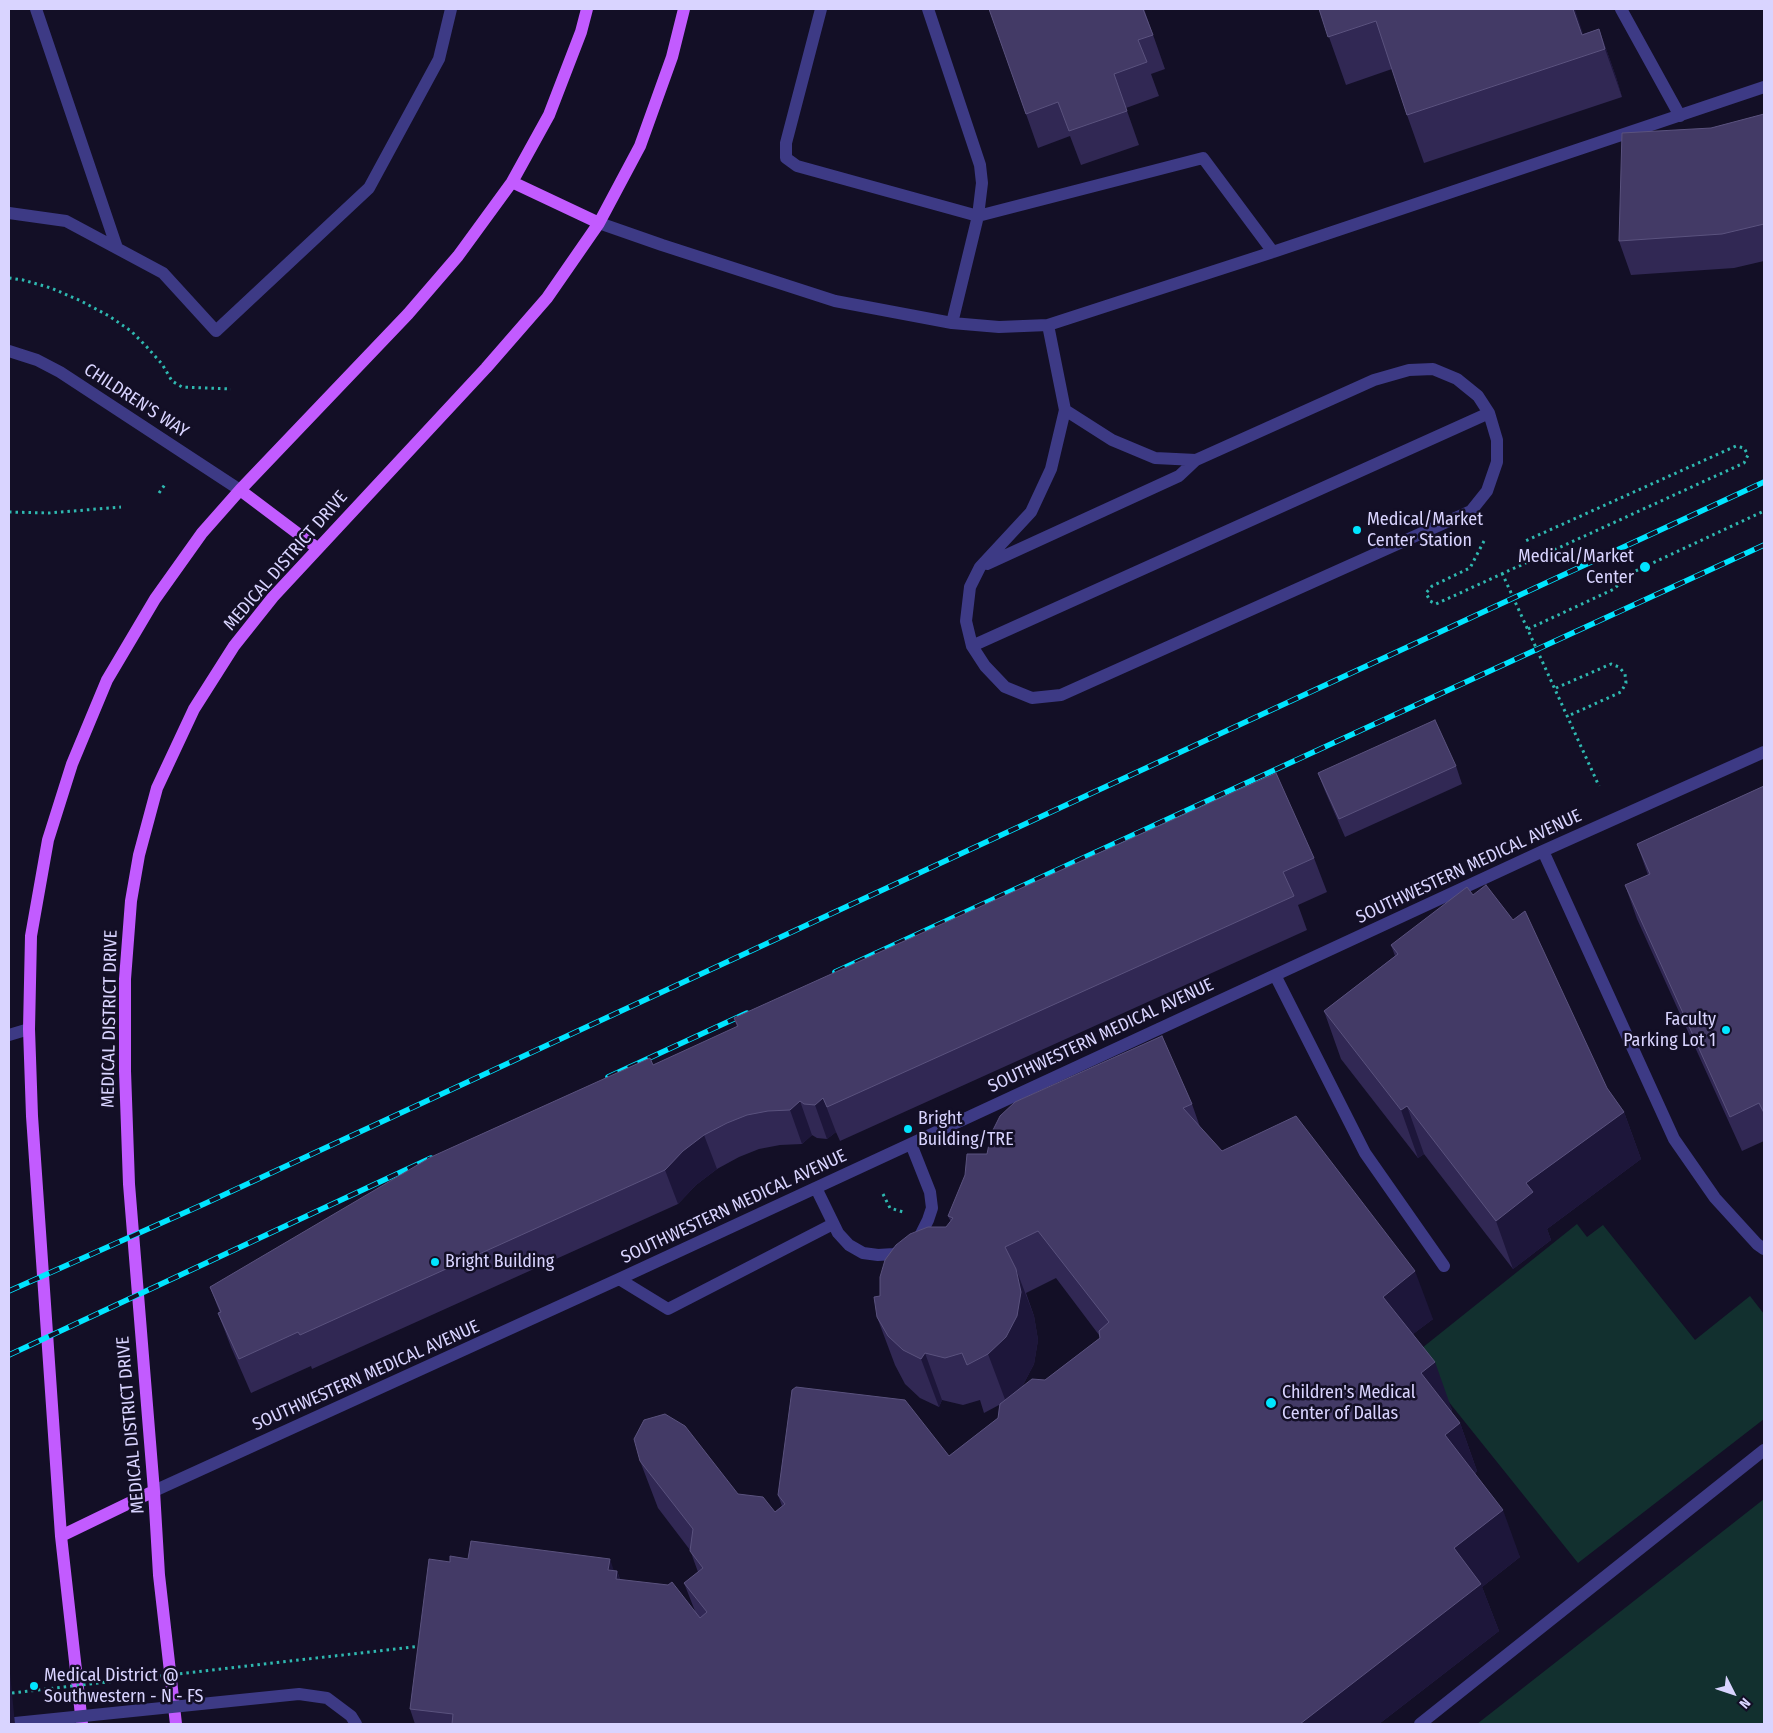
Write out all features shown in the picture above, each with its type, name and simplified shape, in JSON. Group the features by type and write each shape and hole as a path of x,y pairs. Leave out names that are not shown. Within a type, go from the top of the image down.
{"main road":[{"path":"82,1724 61,1536 32,1116 29,1029 31,936 48,840 72,764 107,680 155,599 202,533 240,490 408,314 458,256 512,182 549,115 581,32 587,9"},
{"name":"MEDICAL DISTRICT DRIVE","path":"176,1724 159,1575 129,1184 125,1071 125,979 131,901 139,855 157,788 194,709 234,646 273,597 317,548 486,368 547,298 599,223 640,146 672,57 684,9"},
{"path":"512,182 599,223"},
{"path":"240,490 317,548"},
{"path":"61,1536 154,1492"}],"street":[{"path":"36,9 118,248"},
{"path":"9,213 66,221 163,273 216,331 369,188 439,59 451,9"},
{"path":"821,9 786,143 786,158 797,166 978,216 1203,158 1273,252"},
{"path":"928,9 980,165 982,183 978,216 952,323"},
{"path":"1621,9 1680,116"},
{"path":"599,223 835,301 952,323 999,327 1048,325 1273,252 1764,87"},
{"path":"980,567 1179,476 1196,460 1374,380 1409,370 1433,369 1457,379 1478,396 1489,413 1497,440 1497,462 1487,491 1471,511 1061,695 1032,698 1005,687 985,666 972,646 966,621 970,587 980,567 1031,512 1051,469 1065,410 1048,325"},
{"name":"CHILDREN'S WAY","path":"9,351 37,360 60,372 240,490"},
{"path":"1065,410 1112,440 1155,458 1196,460"},
{"path":"972,646 1489,413"},
{"name":"SOUTHWESTERN MEDICAL AVENUE","path":"154,1492 1543,851 1764,752"},
{"path":"1543,851 1674,1139 1715,1198 1757,1244 1764,1249"},
{"path":"1275,976 1365,1153 1444,1266"},
{"path":"9,1035 29,1029"},
{"path":"816,1188 838,1233 849,1245 863,1253 878,1255 894,1254 908,1247 920,1236 932,1208 930,1192 911,1144"},
{"path":"619,1279 668,1309 833,1224"},
{"path":"1420,1724 1764,1450"},
{"path":"15,1723 299,1694 327,1698 351,1716 356,1724"}],"path":[{"path":"9,278 51,288 81,301 108,316 131,331 162,364 172,381 182,387 231,389"},
{"path":"1484,541 1470,568 1432,586 1426,593 1430,600 1436,604 1744,463 1748,455 1744,448 1736,446 1523,542"},
{"path":"159,493 166,483"},
{"path":"9,512 49,512 121,507"},
{"path":"1528,629 1614,589 1628,574 1764,511"},
{"path":"1502,573 1599,786"},
{"path":"1556,688 1611,664 1619,667 1626,674 1626,683 1621,692 1568,716"},
{"path":"883,1194 890,1208 906,1213"},
{"path":"12,1693 422,1646"}],"green space":[{"path":"1577,1224 1587,1237 1603,1225 1695,1340 1750,1296 1764,1314 1764,1419 1578,1563 1412,1356"},
{"path":"1764,1499 1764,1724 1477,1724"}],"building":[{"path":"989,9 1143,9 1153,35 1138,40 1147,62 1114,74 1127,111 1069,131 1058,102 1026,114"},
{"path":"1319,9 1573,9 1582,35 1599,29 1605,49 1407,115 1376,21 1328,37"},
{"path":"1764,114 1764,224 1722,234 1619,241 1622,133 1711,128"},
{"path":"1435,720 1456,766 1339,819 1318,773"},
{"path":"1276,773 1314,858 1283,872 1294,896 827,1107 823,1098 815,1105 804,1104 800,1101 790,1110 768,1111 747,1115 727,1123 704,1135 683,1151 665,1170 300,1335 298,1332 239,1359 218,1313 221,1312 210,1287 431,1157 650,1058 653,1065 738,1026 734,1018"},
{"name":"Faculty Parking Lot 1","path":"1764,786 1764,1113 1759,1103 1730,1117 1625,885 1650,874 1637,844"},
{"path":"1486,885 1513,920 1525,911 1607,1088 1624,1112 1526,1183 1533,1192 1496,1221 1407,1106 1401,1110 1324,1011 1398,954 1391,945 1467,887 1473,895"},
{"name":"Children's Medical Center of Dallas","path":"1162,1036 1192,1104 1183,1108 1222,1151 1296,1116 1415,1271 1383,1297 1435,1362 1421,1373 1460,1423 1445,1435 1503,1510 1454,1548 1481,1584 1300,1724 452,1724 453,1714 410,1709 429,1559 450,1562 450,1556 468,1559 471,1541 610,1559 608,1570 617,1571 616,1579 668,1585 672,1582 700,1618 707,1612 684,1583 703,1568 690,1551 693,1529 640,1461 634,1439 644,1420 665,1414 685,1426 738,1494 763,1497 775,1512 785,1504 778,1495 792,1390 796,1387 905,1400 949,1456 998,1418 1000,1404 1032,1379 1045,1380 1100,1338 1099,1331 1109,1322 1038,1231 1005,1247 1016,1269 1021,1292 1017,1316 1006,1337 988,1354 967,1365 962,1353 945,1358 925,1353 921,1359 903,1350 888,1336 877,1317 874,1297 880,1296 880,1277 885,1260 896,1245 910,1234 928,1227 946,1227 953,1218 948,1216 965,1175 967,1154 987,1154 991,1134 1000,1116 1015,1102"}],"railway":[{"path":"9,1291 204,1204 1764,482"},
{"path":"835,972 1764,545"},
{"path":"608,1077 747,1013"},
{"path":"9,1355 431,1158"}],"place":[{"name":"Medical/Market Center Station","path":"1357,530"},
{"name":"Medical/Market Center","path":"1645,567"},
{"name":"Faculty Parking Lot 1","path":"1726,1030"},
{"name":"Bright Building/TRE","path":"908,1129"},
{"name":"Bright Building","path":"435,1262"},
{"name":"Children's Medical Center of Dallas","path":"1271,1403"},
{"name":"Medical District @ Southwestern - N - FS","path":"34,1686"}]}
